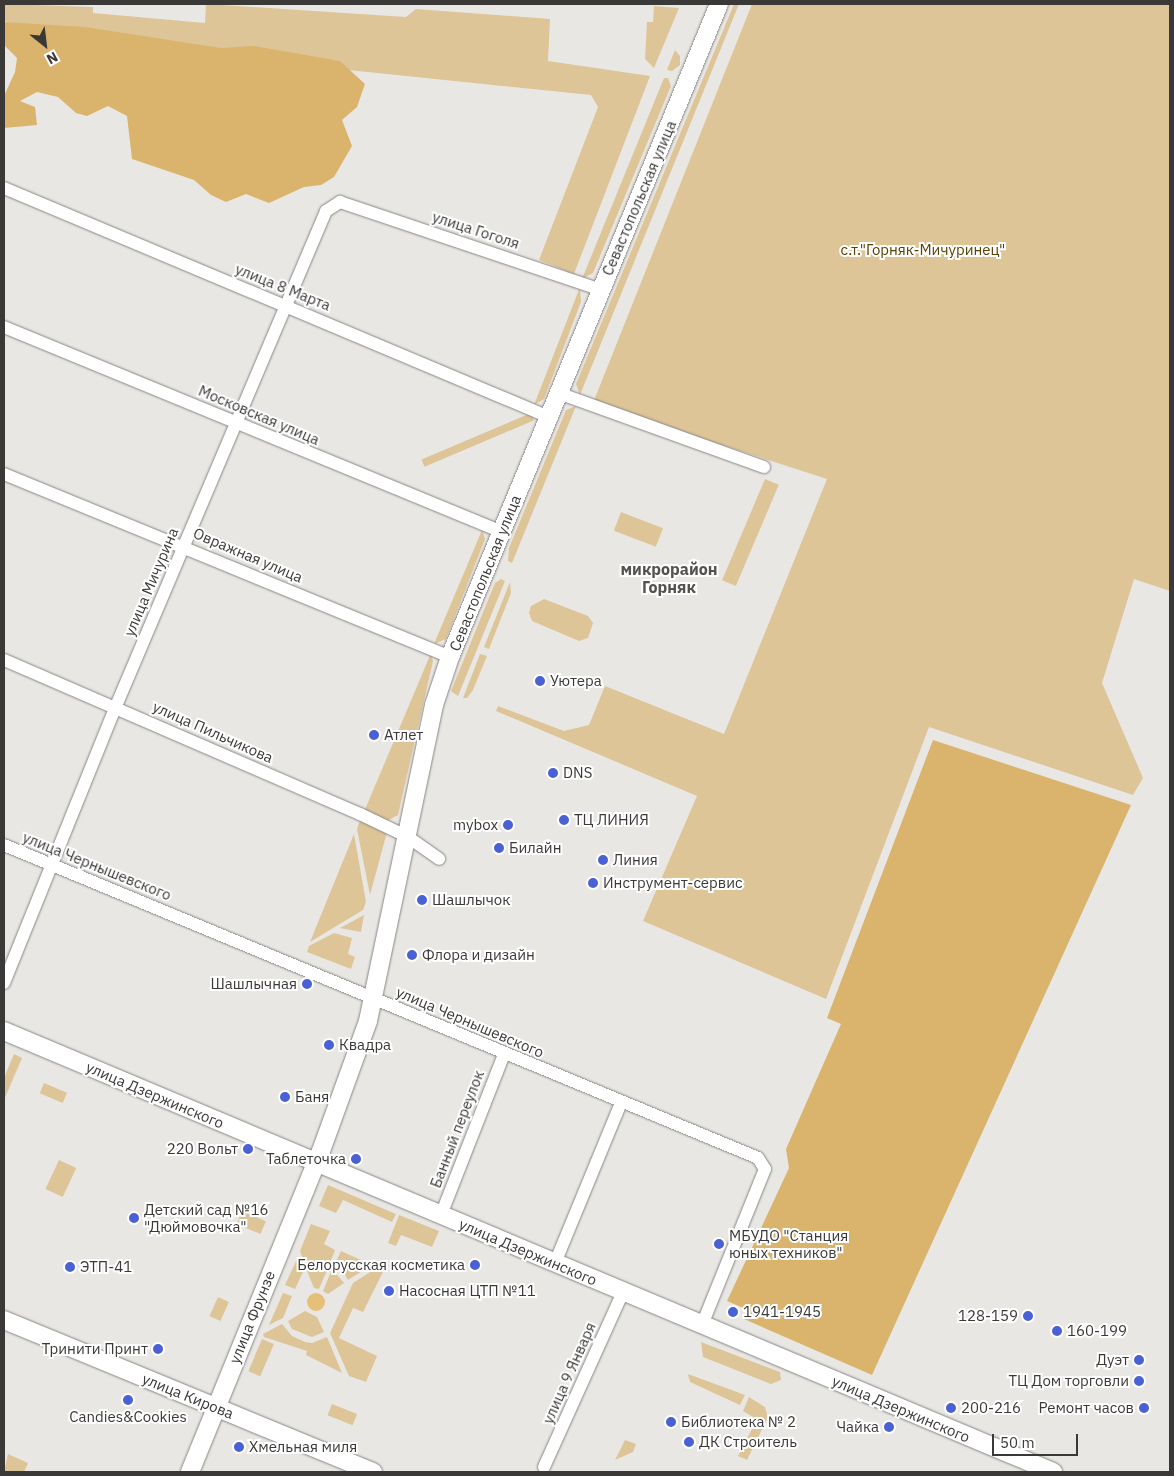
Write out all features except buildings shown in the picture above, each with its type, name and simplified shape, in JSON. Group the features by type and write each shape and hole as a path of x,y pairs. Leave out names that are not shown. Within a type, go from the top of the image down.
{"main road":[{"name":"Севастопольская улица","path":"316,1163 368,1021 408,837 434,705 450,657 719,4"},
{"name":"улица Дзержинского","path":"4,1031 1053,1472"},
{"name":"улица Фрунзе","path":"190,1472 316,1163"},
{"name":"улица Кирова","path":"4,1320 373,1472"}],"street":[{"name":"улица 8 Марта","path":"4,188 549,417"},
{"name":"улица Гоголя","path":"340,202 601,290"},
{"name":"улица Мичурина","path":"4,983 116,706 326,211 340,202"},
{"name":"Московская улица","path":"4,327 502,532"},
{"path":"558,393 764,467"},
{"name":"Овражная улица","path":"4,474 184,546 450,657"},
{"name":"улица Пильчикова","path":"4,660 116,706 408,837 439,859"},
{"name":"улица Чернышевского","path":"4,845 621,1103 758,1158 765,1169 702,1325"},
{"name":"Банный переулок","path":"441,1215 504,1054"},
{"path":"555,1263 621,1103"},
{"name":"улица 9 Января","path":"544,1467 622,1292"}],"green space":[{"path":"4,4 93,7 93,13 205,23 206,4 406,17 416,9 550,19 548,61 650,76 574,274 539,260 598,107 591,95 204,55 35,30 4,21"},
{"path":"734,4 739,4 580,395 576,384"},
{"name":"с.т.\"Горняк-Мичуринец\"","path":"752,4 1170,4 1170,591 1134,579 1102,683 1143,778 1133,795 929,727 826,999 643,921 697,796 496,711 498,706 564,731 589,725 605,686 724,734 827,479 593,403"},
{"path":"654,6 679,8 654,68 645,59 647,22 653,22"},
{"path":"675,50 680,56 680,65 672,71 667,70"},
{"path":"664,78 668,78 671,86 593,273 582,279"},
{"path":"580,287 581,302 544,399 534,405"},
{"path":"576,406 512,563 508,561 509,548 566,410"},
{"path":"531,413 534,420 425,467 421,459"},
{"path":"765,479 779,485 736,586 722,580"},
{"path":"621,512 663,528 656,547 614,531"},
{"path":"482,530 485,539 446,639 434,644"},
{"path":"501,579 505,581 458,696 451,691 495,583"},
{"path":"510,582 511,593 489,649 484,647"},
{"path":"544,599 588,616 593,623 588,638 579,641 532,621 529,613 531,606"},
{"path":"431,653 433,661 398,815 387,821 364,812"},
{"path":"480,654 487,656 473,690 467,698 463,698"},
{"path":"360,820 387,832 370,895 357,829"},
{"path":"354,834 366,902 363,910 310,942"},
{"path":"364,915 361,932 340,928"},
{"path":"334,933 352,938 348,954 355,957 351,969 307,952 309,946"},
{"path":"14,1054 22,1058 4,1100 4,1078"},
{"path":"44,1083 67,1093 63,1103 40,1093"},
{"path":"59,1160 76,1168 63,1197 45,1189"},
{"path":"328,1185 396,1214 392,1222 343,1200 336,1213 319,1206"},
{"path":"242,1211 266,1221 260,1234 237,1224"},
{"path":"399,1215 439,1231 432,1247 401,1235 396,1246 388,1243"},
{"path":"311,1224 330,1231 324,1244 335,1250 330,1263 317,1262 306,1267 300,1251"},
{"path":"341,1251 372,1265 348,1280 343,1271 334,1266"},
{"path":"297,1259 303,1272 295,1289 285,1285"},
{"path":"316,1267 328,1268 319,1289 314,1288 307,1271"},
{"path":"378,1267 384,1270 363,1312 353,1308 339,1338 377,1356 366,1382 349,1376 330,1333 353,1283"},
{"path":"332,1269 344,1283 328,1294 323,1291"},
{"path":"283,1293 292,1296 283,1318 269,1325"},
{"path":"218,1297 229,1302 220,1321 209,1316"},
{"path":"305,1311 317,1317 324,1332 312,1337 292,1329 288,1321"},
{"path":"282,1324 292,1336 305,1342 312,1343 327,1337 342,1373 306,1355 307,1351 264,1337 263,1334"},
{"path":"262,1339 274,1344 260,1376 248,1371"},
{"path":"701,1342 780,1372 781,1380 771,1384 703,1357"},
{"path":"688,1374 745,1395 740,1405 690,1382"},
{"path":"749,1397 765,1407 768,1417 747,1460 738,1456 754,1425 753,1417 743,1411"},
{"path":"332,1404 357,1414 353,1425 328,1415"},
{"path":"625,1440 636,1444 633,1452 615,1460"},
{"path":"8,1454 28,1463 24,1472 4,1472"}],"shaded area":[{"path":"4,22 85,27 221,48 254,46 340,61 365,84 357,107 342,120 352,146 334,177 321,185 304,187 269,203 246,194 226,202 211,195 194,180 132,159 127,116 108,106 87,116 76,113 58,97 37,92 20,101 35,107 37,125 4,128 4,96 15,72 17,58 4,45"},
{"path":"933,740 1131,805 872,1375 744,1319 748,1310 727,1301 789,1168 786,1149 841,1024 827,1018"},
{"path":"312,1293 320,1293 325,1298 323,1309 312,1311 307,1306 307,1298"}],"place":[{"name":"Уютера","path":"540,681"},
{"name":"Атлет","path":"374,735"},
{"name":"DNS","path":"553,773"},
{"name":"ТЦ ЛИНИЯ","path":"564,820"},
{"name":"mybox","path":"508,825"},
{"name":"Билайн","path":"499,848"},
{"name":"Линия","path":"603,860"},
{"name":"Инструмент-сервис","path":"593,883"},
{"name":"Шашлычок","path":"422,900"},
{"name":"Флора и дизайн","path":"412,955"},
{"name":"Шашлычная","path":"307,984"},
{"name":"Квадра","path":"329,1045"},
{"name":"Баня","path":"285,1097"},
{"name":"220 Вольт","path":"248,1149"},
{"name":"Таблеточка","path":"356,1159"},
{"name":"Детский сад №16 \"Дюймовочка\"","path":"134,1218"},
{"name":"МБУДО \"Станция юных техников\"","path":"719,1244"},
{"name":"Белорусская косметика","path":"475,1265"},
{"name":"ЭТП-41","path":"70,1267"},
{"name":"Насосная ЦТП №11","path":"389,1291"},
{"name":"1941-1945","path":"733,1312"},
{"name":"128-159","path":"1028,1316"},
{"name":"160-199","path":"1057,1331"},
{"name":"Тринити Принт","path":"158,1349"},
{"name":"Дуэт","path":"1139,1360"},
{"name":"ТЦ Дом торговли","path":"1139,1381"},
{"name":"Candies&Cookies","path":"128,1400"},
{"name":"200-216","path":"951,1408"},
{"name":"Ремонт часов","path":"1144,1408"},
{"name":"Библиотека № 2","path":"671,1422"},
{"name":"Чайка","path":"889,1427"},
{"name":"ДК Строитель","path":"689,1442"},
{"name":"Хмельная миля","path":"239,1447"}],"district":[{"name":"микрорайон Горняк","path":"669,578"}]}
